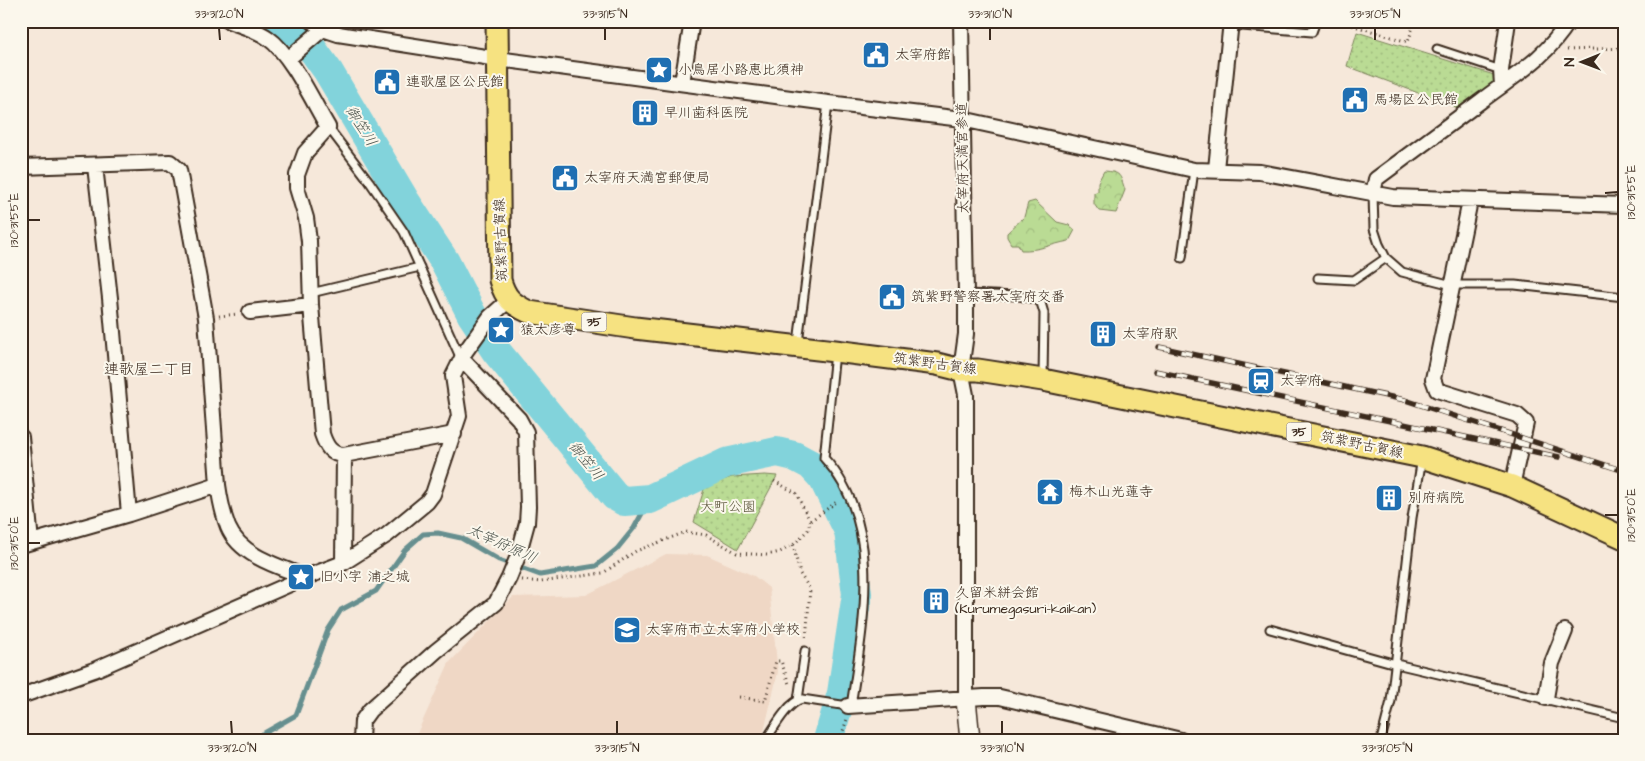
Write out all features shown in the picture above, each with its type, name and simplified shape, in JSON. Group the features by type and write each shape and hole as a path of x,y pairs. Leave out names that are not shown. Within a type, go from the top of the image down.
{"main road":[{"name":"筑紫野古賀線","path":"498,21 500,280 503,292 509,300 529,312 635,328 798,346 1043,380 1422,457 1512,486 1624,538"}],"street":[{"path":"230,21 269,38 291,57 328,127 304,153 297,175 297,188 306,218 309,241 311,299 322,434 326,444 330,451 337,455 344,455 454,434"},
{"path":"682,83 692,21"},
{"name":"太宰府天満宮参道","path":"961,21 966,294 966,334 961,370 966,395 966,699"},
{"path":"1502,85 1501,70 1508,21"},
{"path":"1373,194 1376,178 1502,85 1518,76 1546,51 1569,21"},
{"path":"1216,170 1231,23"},
{"path":"291,57 318,28 338,34 498,59 962,119 1194,170 1260,172 1393,197 1470,201 1624,204"},
{"path":"21,167 170,162 179,170 206,318 218,485 229,529 242,545 256,557 306,577"},
{"path":"95,166 110,298 129,514"},
{"path":"1470,201 1433,379 1437,390 1517,415 1526,423 1512,486"},
{"path":"250,312 311,299"},
{"path":"21,696 94,670 306,577 343,564 387,535 431,498 460,416 453,376 463,355 490,317 509,300"},
{"path":"361,740 362,721 370,710 436,651 496,603 518,556 528,506 526,432 519,419 463,355"},
{"path":"21,437 26,543 129,514 218,485"},
{"path":"343,564 344,455"},
{"path":"1546,698 1552,663 1565,631"},
{"path":"849,706 1000,697 1181,740"},
{"path":"966,699 970,740"}],"lane":[{"path":"1231,23 1312,32 1316,21"},
{"path":"1437,49 1501,70"},
{"path":"798,346 828,103"},
{"path":"328,127 369,181 404,232 463,355"},
{"path":"1182,258 1194,170"},
{"path":"1373,194 1374,228 1386,258 1402,272 1452,285 1515,285 1624,297"},
{"path":"1318,278 1354,280 1386,258"},
{"path":"311,299 420,267"},
{"path":"966,294 1019,296 1035,299 1041,303 1044,313 1043,380"},
{"path":"766,740 790,706 798,700 849,706 863,624 865,591 858,519 842,481 824,458 835,351"},
{"path":"1381,740 1391,701 1412,518 1422,457"},
{"path":"1270,629 1396,664 1624,718"},
{"path":"798,700 805,651"}],"path":[{"path":"1338,21 1408,42 1415,21"},
{"path":"1546,51 1624,48"},
{"path":"206,318 250,312"},
{"path":"510,575 541,582 603,573 636,551 686,532 706,535 737,553 767,555 780,552 793,545 808,530 810,521 796,493 774,481"},
{"path":"810,521 843,497"},
{"path":"793,545 800,574 810,589 805,651"},
{"path":"739,697 765,701 776,661 780,661 798,700"},
{"path":"840,740 849,706"}],"shaded area":[{"name":"太宰府市立太宰府小学校","path":"666,554 707,555 754,576 769,588 778,672 762,740 414,740 449,663 513,597 586,595"}],"green space":[{"path":"1357,32 1494,75 1495,81 1458,108 1347,66"},
{"path":"1104,171 1117,173 1125,190 1116,213 1099,211 1094,204 1094,193 1098,191 1098,182"},
{"path":"1035,201 1057,222 1069,225 1075,230 1069,241 1027,250 1021,250 1018,244 1011,244 1007,233 1024,217 1028,203"},
{"name":"大町公園","path":"777,476 738,549 694,522 705,486 732,477"}],"waterway":[{"name":"御笠川","path":"275,21 302,35 328,71 405,201 445,262 472,315 496,351 615,496 624,501 650,499 726,463 777,452 794,456 811,465 823,478 849,531 857,594 842,693 828,740"},
{"name":"太宰府原川","path":"238,740 259,736 296,715 328,630 341,610 376,591 405,550 423,534 438,533 461,538 499,560 540,575 596,566 617,549 634,528 650,499"}],"railway":[{"path":"1159,347 1405,400 1624,471"},
{"path":"1155,371 1559,457"}],"place":[{"name":"太宰府館","path":"876,55"},
{"name":"小鳥居小路恵比須神","path":"659,70"},
{"name":"連歌屋区公民館","path":"387,82"},
{"name":"馬場区公民館","path":"1355,100"},
{"name":"早川歯科医院","path":"645,113"},
{"name":"太宰府天満宮郵便局","path":"565,178"},
{"name":"筑紫野警察署太宰府交番","path":"892,297"},
{"name":"猿太彦尊","path":"501,330"},
{"name":"太宰府駅","path":"1103,334"},
{"name":"太宰府","path":"1261,381"},
{"name":"梅木山光蓮寺","path":"1050,492"},
{"name":"別府病院","path":"1389,498"},
{"name":"旧小字 浦之城","path":"301,577"},
{"name":"久留米絣会館 (Kurumegasuri-kaikan)","path":"936,601"},
{"name":"太宰府市立太宰府小学校","path":"627,630"}],"district":[{"name":"連歌屋二丁目","path":"149,369"}]}
